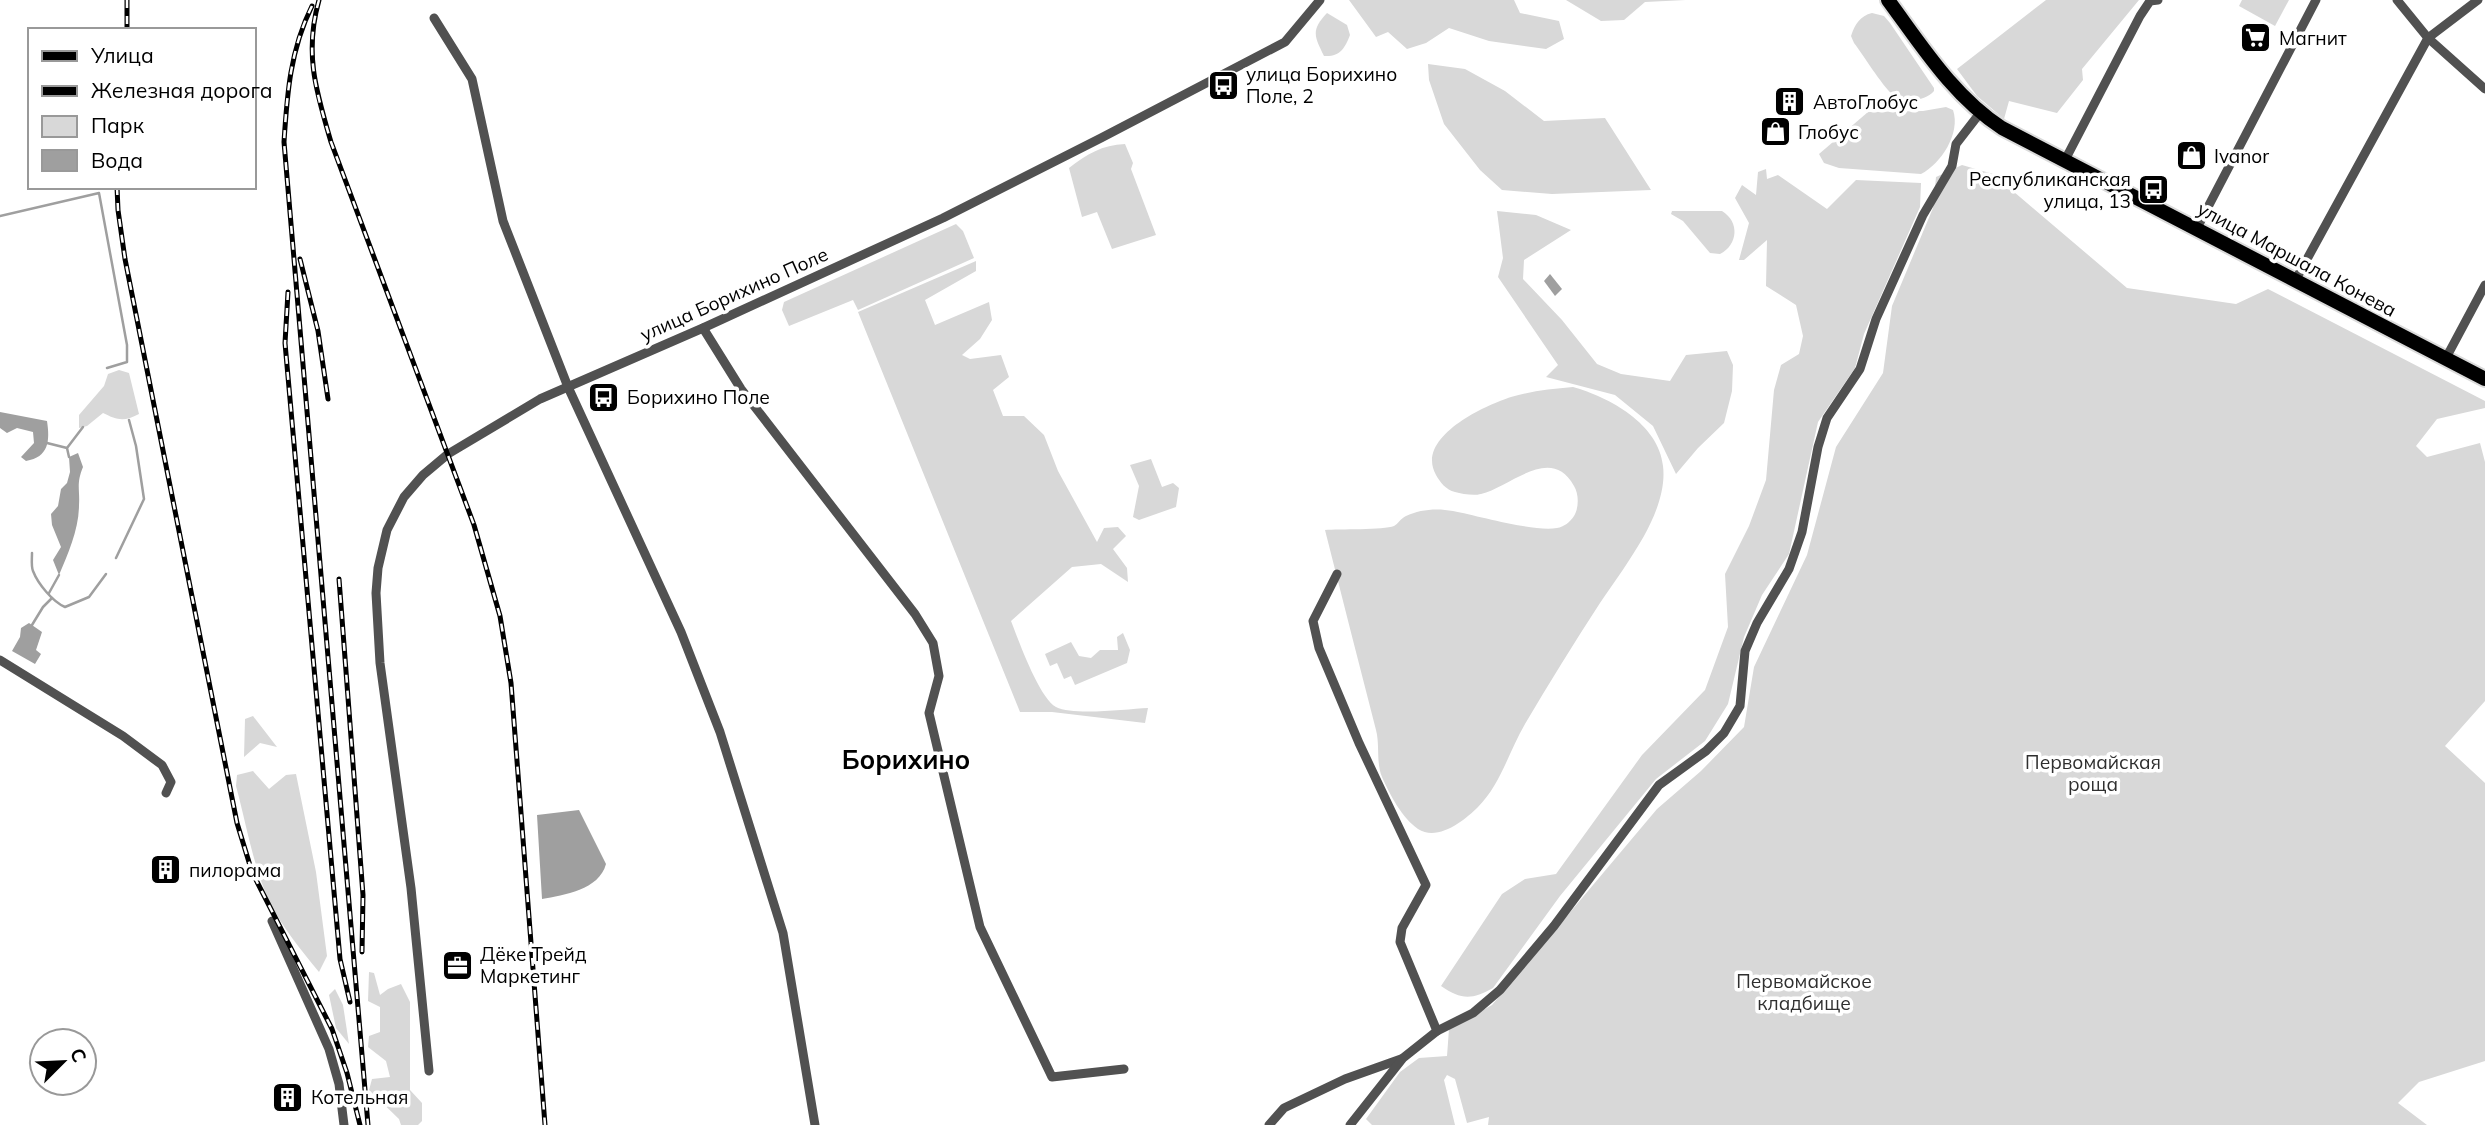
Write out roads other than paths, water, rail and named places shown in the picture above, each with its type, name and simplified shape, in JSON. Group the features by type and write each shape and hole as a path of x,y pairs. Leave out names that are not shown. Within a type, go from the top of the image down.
{"main road":[{"name":"улица Маршала Конева","path":"1888,0 1942,73 1980,113 2014,135 2485,379"}],"street":[{"name":"улица Борихино Поле","path":"429,1071 419,950 380,663 376,593 378,568 391,519 404,497 435,464 496,423 540,399 943,218 1285,42 1320,0"},
{"path":"2064,162 2150,1 2158,0"},
{"path":"2197,228 2316,0"},
{"path":"2397,0 2428,38 2485,89"},
{"path":"2295,281 2428,38 2478,0"},
{"path":"434,18 472,79 503,221 568,387 681,632 720,732 783,933 815,1125"},
{"path":"1350,1125 1403,1058 1437,1031 1473,1013 1500,990 1554,926 1659,785 1706,751 1724,733 1740,706 1745,652 1757,623 1789,569 1802,532 1818,447 1827,418 1860,369 1876,319 1923,215 1952,166 1956,144 1980,113"},
{"path":"2446,358 2485,285"},
{"path":"703,328 741,389 915,614 933,643 939,676 929,713 980,927 1052,1077 1124,1069"},
{"path":"1337,574 1313,621 1319,648 1359,743 1426,886 1402,928 1400,942 1437,1031"},
{"path":"0,660 123,736 162,765 171,782 166,793"},
{"path":"272,921 329,1049 339,1084 344,1125"},
{"path":"1269,1125 1284,1108 1345,1079 1403,1058"}],"water":[{"path":"1550,274 1562,289 1555,296 1544,281"},
{"path":"0,412 47,421 48,441 44,452 26,461 21,457 34,443 33,432 17,428 7,433 0,428"},
{"path":"78,453 83,467 79,482 77,523 59,575 53,560 61,547 52,525 51,514 58,506 61,489 67,483 70,472 69,457"},
{"path":"29,623 42,632 36,650 41,654 35,664 12,651 20,637 21,628"},
{"path":"579,810 606,864 596,880 580,890 542,899 537,815"}],"waterway":[{"path":"0,216 99,193 127,345 127,362 107,368"},
{"path":"116,558 144,499 129,420"},
{"path":"69,457 67,448 83,427"},
{"path":"47,443 67,448"},
{"path":"32,553 32,569 38,581 51,597 65,607 89,597 106,574"},
{"path":"49,593 59,575"},
{"path":"32,625 52,598"}],"railway":[{"path":"127,0 127,28"},
{"path":"319,0 312,37 312,55 317,89 331,142 474,525 500,616 511,683 545,1125"},
{"path":"312,6 294,56 284,142 368,1125"},
{"path":"117,189 125,259 237,823 252,872 332,1029 360,1125"},
{"path":"300,259 318,331 328,399"},
{"path":"288,292 285,343 340,959 350,1002"},
{"path":"339,579 363,895 362,952"}],"place":[{"name":"Магнит","path":"2256,38"},
{"name":"улица Борихино Поле, 2","path":"1223,85"},
{"name":"АвтоГлобус","path":"1790,102"},
{"name":"Глобус","path":"1775,132"},
{"name":"Ivanor","path":"2191,156"},
{"name":"Республиканская улица, 13","path":"2154,190"},
{"name":"Борихино Поле","path":"604,397"},
{"name":"пилорама","path":"166,870"},
{"name":"Дёке Трейд Маркетинг","path":"457,965"},
{"name":"Котельная","path":"288,1097"}],"district":[{"name":"Борихино","path":"906,760"}],"park label":[{"name":"Первомайская роща","path":"2093,773"},
{"name":"Первомайское кладбище","path":"1804,992"}]}
